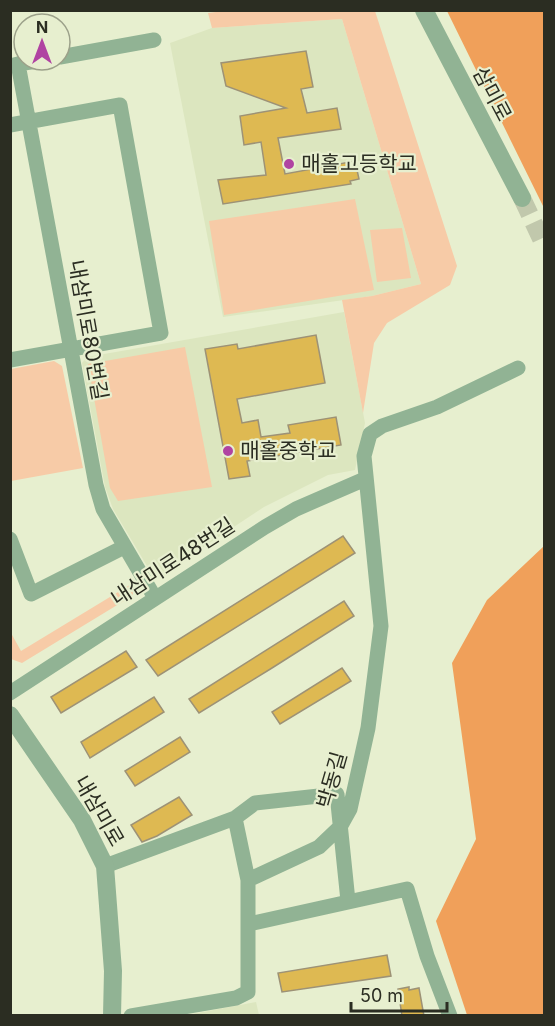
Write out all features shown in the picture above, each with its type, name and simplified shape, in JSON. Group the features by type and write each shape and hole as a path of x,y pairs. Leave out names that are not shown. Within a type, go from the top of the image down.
{"street":[{"name":"삼미로","path":"424,10 522,198"},
{"path":"72,55 154,40"},
{"name":"내삼미로80번길","path":"16,72 29,122 69,351 96,485 103,509 155,598"},
{"path":"10,125 120,105 161,333 10,360"},
{"name":"박동길","path":"248,880 319,847 340,827 350,809 368,728 381,626 378,573 365,479 364,456 370,434 382,426 437,406 518,368"},
{"name":"내삼미로48번길","path":"10,693 296,508 365,479"},
{"path":"10,539 31,594 124,547"},
{"name":"내삼미로","path":"10,715 82,820 105,866 112,960 112,1016"},
{"path":"105,866 235,818 255,803 337,794 348,901"},
{"path":"131,1016 236,998 248,992 248,880 235,818"},
{"path":"249,924 407,889 427,956 450,1016"}],"shaded area":[{"path":"224,11 375,11 457,266 450,285 387,323 374,343 363,413 342,300 372,296 421,284 342,19 212,28 208,13"},
{"path":"447,11 544,11 544,208"},
{"name":"매홀고등학교","path":"342,19 421,284 372,296 223,317 170,43 212,28"},
{"path":"355,199 374,290 224,315 209,221"},
{"path":"402,228 411,278 377,282 370,230"},
{"name":"매홀중학교","path":"344,312 365,423 355,470 328,475 264,507 164,573 150,571 113,509 105,487 82,363 87,357"},
{"path":"185,347 212,487 118,501 110,488 88,364"},
{"path":"54,361 62,366 83,468 11,481 11,369"},
{"path":"544,546 544,1015 467,1015 436,921 476,839 452,663 487,600"},
{"path":"133,583 135,588 132,596 22,663 11,659 11,633 21,651"},
{"path":"256,1002 259,1015 187,1015"}],"building":[{"path":"306,51 313,87 301,89 307,113 337,108 341,129 278,138 285,174 355,161 359,179 350,181 351,184 223,204 218,180 266,175 261,142 244,145 240,116 286,108 226,86 221,63"},
{"path":"316,335 325,383 237,399 242,423 258,420 261,437 290,433 288,425 336,417 341,445 247,461 250,476 229,479 205,349 237,344 238,349"},
{"path":"343,536 355,553 158,676 146,660"},
{"path":"344,601 354,616 272,668 199,713 189,699"},
{"path":"126,651 137,667 61,713 51,697"},
{"path":"342,668 351,681 280,724 272,712"},
{"path":"154,697 164,712 90,758 81,742"},
{"path":"180,737 190,752 135,786 125,771"},
{"path":"179,797 192,815 157,836 142,842 131,825"},
{"path":"387,955 391,976 282,992 278,973"},
{"path":"409,987 409,990 419,988 424,1016 402,1016 398,989"}],"tunnel":[{"path":"522,198 544,245"}],"place":[{"name":"매홀고등학교","path":"289,164"},
{"name":"매홀중학교","path":"228,451"}]}
